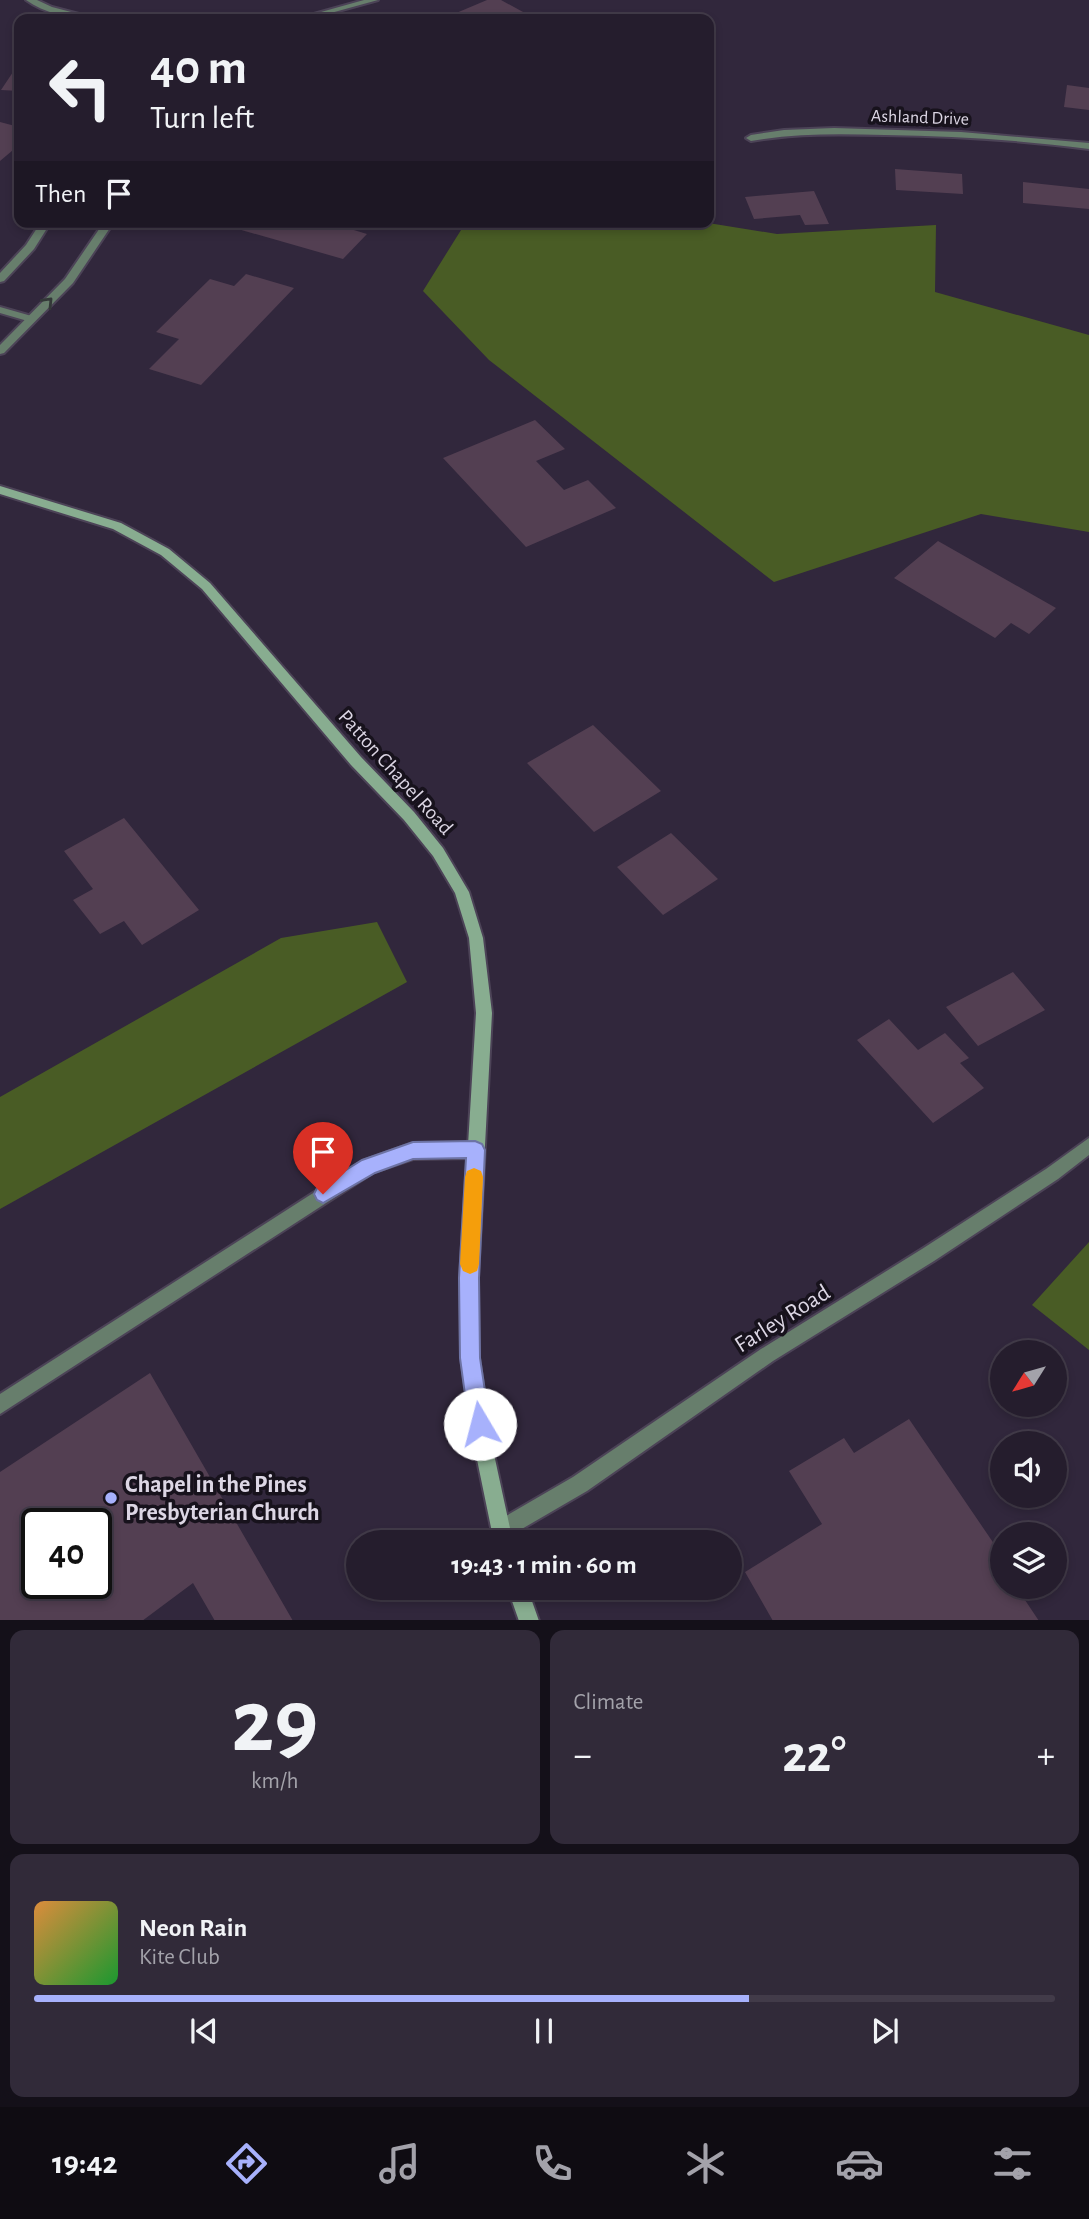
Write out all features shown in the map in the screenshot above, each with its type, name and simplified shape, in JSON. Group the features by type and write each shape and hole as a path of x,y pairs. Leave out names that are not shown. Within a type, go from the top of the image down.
{"street":[{"path":"30,0 49,9 72,14"},
{"path":"319,14 374,0"},
{"name":"Ashland Drive","path":"751,138 783,132 897,132 973,134 1089,146"},
{"path":"0,279 30,247 42,228"},
{"path":"0,351 69,281 105,228"},
{"path":"0,310 32,319"},
{"name":"Patton Chapel Road","path":"0,490 117,526 165,552 206,586 356,761 409,816 438,852 462,892 476,938 484,1013 469,1278 470,1358 483,1445 501,1530"},
{"name":"Farley Road","path":"511,1530 767,1355 928,1255 1052,1174 1089,1145"},
{"path":"0,1405 369,1166 413,1151 475,1150"},
{"path":"522,1600 529,1620"}],"green space":[{"path":"714,224 777,234 936,225 935,292 1089,335 1089,532 981,514 774,582 489,360 423,291 462,228 714,228"},
{"path":"377,922 407,982 0,1209 0,1097 281,938"},
{"path":"1089,1242 1089,1350 1032,1305"}],"building":[{"path":"487,0 501,0 527,14 454,14"},
{"path":"14,70 14,91 1,90"},
{"path":"1067,85 1089,88 1089,110 1064,107"},
{"path":"0,122 14,126 14,149 0,161"},
{"path":"895,169 962,174 963,194 896,190"},
{"path":"1023,182 1089,189 1089,209 1023,203"},
{"path":"814,191 829,224 805,225 800,215 754,219 745,197"},
{"path":"234,228 347,228 367,234 343,259"},
{"path":"246,274 294,288 201,385 149,369 179,339 156,332 210,279 234,286"},
{"path":"535,420 565,449 536,461 564,490 588,480 616,508 526,547 443,458"},
{"path":"938,541 1056,608 1029,634 1011,623 995,638 894,578"},
{"path":"593,725 661,791 594,832 527,763"},
{"path":"124,818 199,910 142,945 124,921 100,934 73,900 93,889 64,851"},
{"path":"671,833 718,879 663,915 617,867"},
{"path":"1013,972 1045,1010 978,1046 946,1007"},
{"path":"889,1019 918,1050 945,1033 969,1058 960,1063 984,1088 933,1123 857,1040"},
{"name":"Chapel in the Pines Presbyterian Church","path":"150,1373 292,1620 214,1620 193,1583 143,1620 0,1620 0,1472"},
{"path":"909,1419 990,1538 990,1599 1024,1599 1038,1620 772,1620 745,1572 822,1524 789,1471 844,1438 854,1453"}],"slow traffic":[{"path":"470,1264 474,1177"}],"place":[{"name":"Chapel in the Pines Presbyterian Church","path":"111,1498"}],"route":[{"path":"323,1194 369,1166 413,1151 475,1150 469,1278 470,1358 480,1424"}]}
